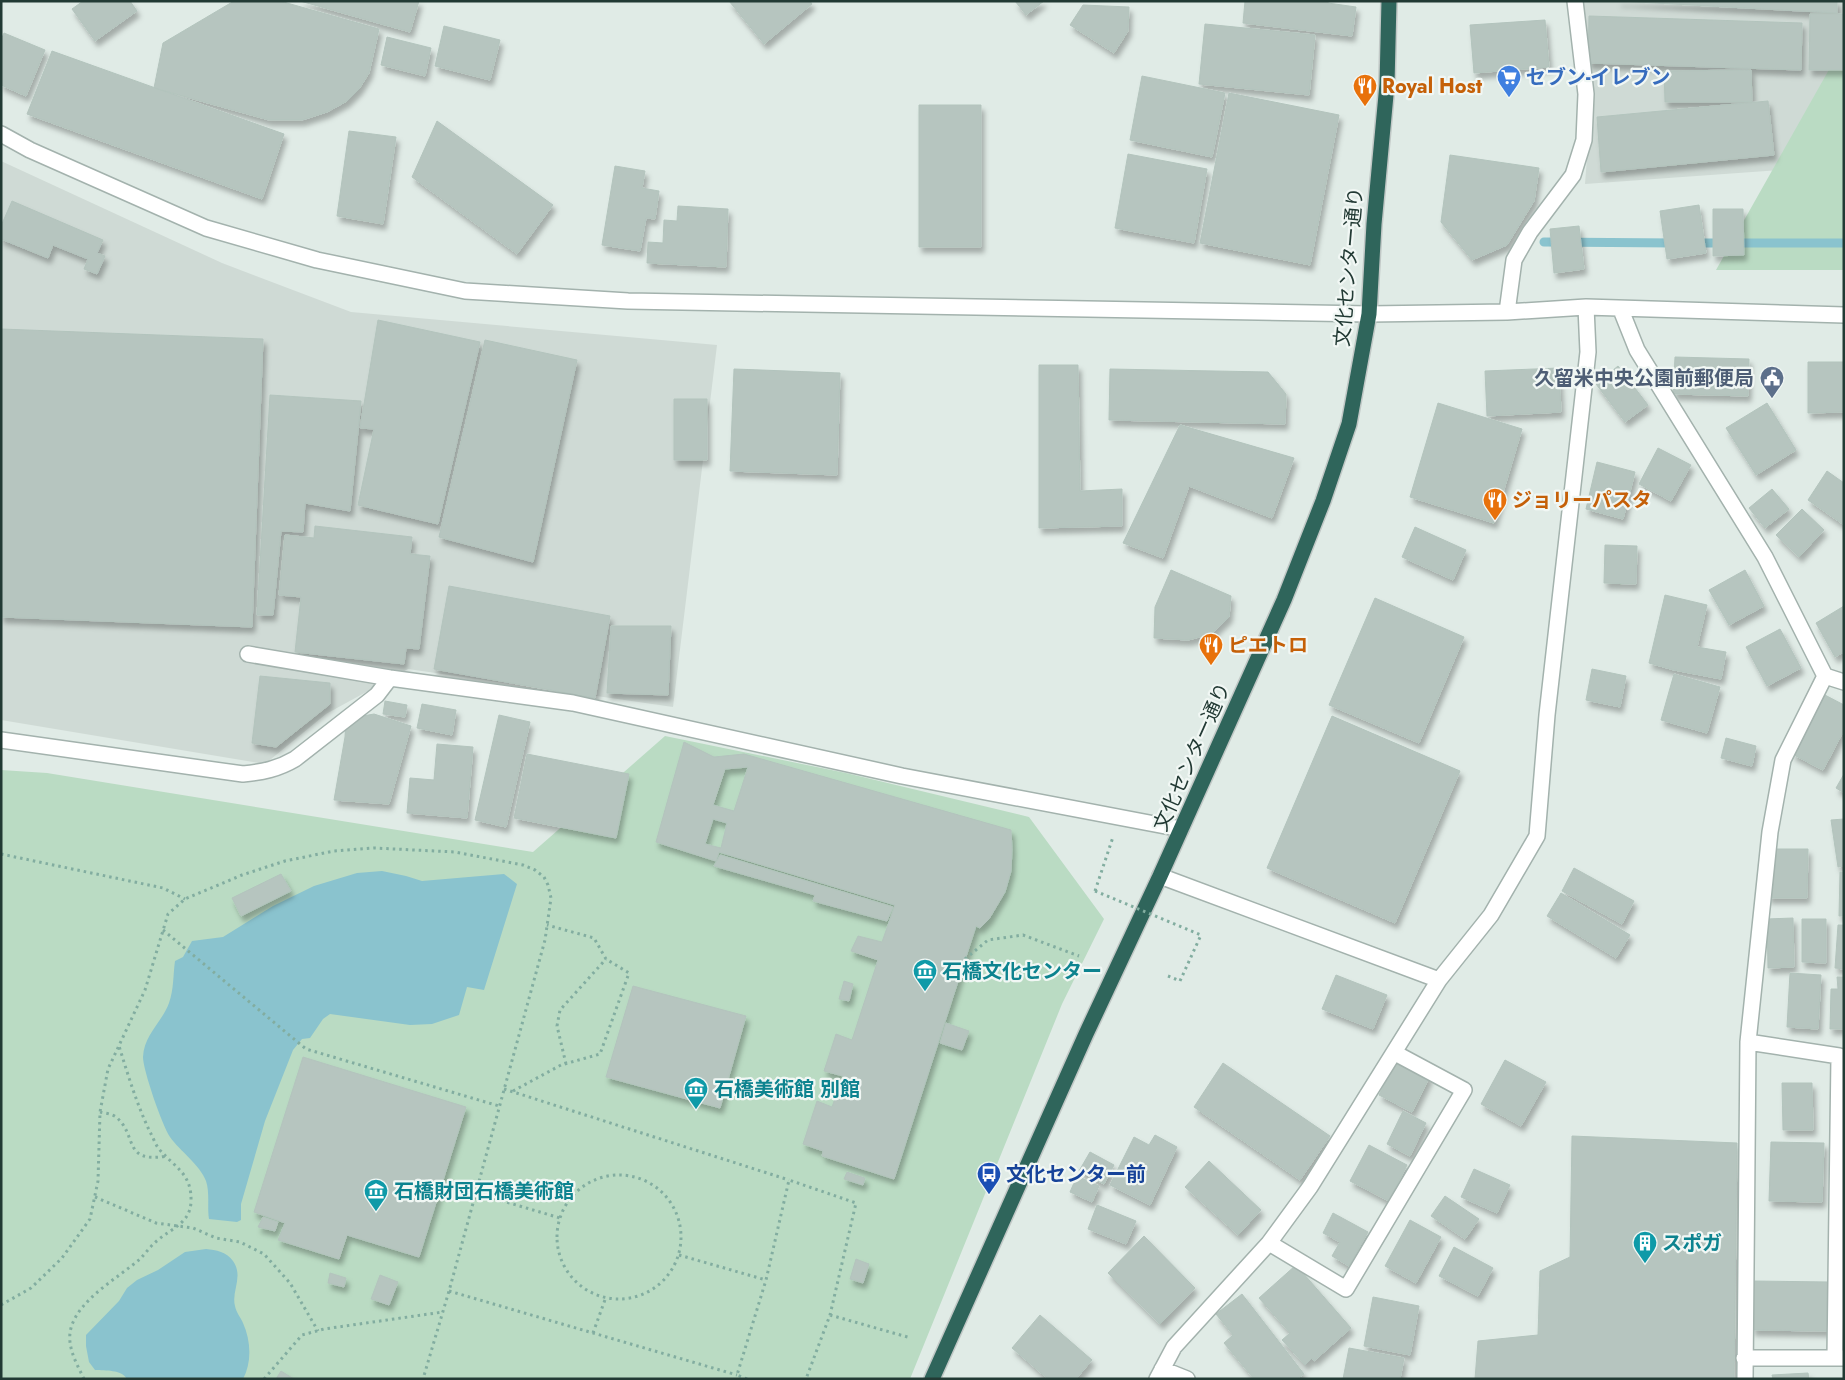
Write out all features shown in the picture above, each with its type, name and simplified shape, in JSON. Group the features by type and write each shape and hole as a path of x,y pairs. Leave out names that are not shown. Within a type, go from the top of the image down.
{"highway":[{"name":"文化センター通り","path":"932,1379 1086,1034 1160,876 1284,600 1323,501 1349,424 1369,314 1374,224 1387,84 1390,1"}],"street":[{"path":"1507,312 1514,260 1530,232 1574,175 1584,140 1586,94 1575,1"},
{"path":"1,134 30,150 206,228 317,260 464,291 628,301 1369,314 1507,312 1586,307 1621,310 1844,315"},
{"path":"1187,1379 1159,1374 1174,1348 1269,1243 1310,1187 1439,980 1491,915 1537,836 1547,715 1588,352 1586,307"},
{"path":"1621,310 1637,350 1765,558 1825,676 1844,682"},
{"path":"248,654 390,678 572,703 902,776 1181,829"},
{"path":"1745,1379 1748,1042 1770,832 1783,760 1825,676"},
{"path":"1,740 243,774 266,772 282,766 295,758 377,695 390,678"},
{"path":"1160,876 1439,980"},
{"path":"1744,1358 1840,1358 1839,1056 1748,1042"},
{"path":"1269,1243 1346,1289 1464,1090 1395,1053"}],"path":[{"path":"1113,837 1095,891 1201,935 1180,981 1168,976"},
{"path":"1,1305 31,1288 62,1258 90,1219 98,1181 100,1112 108,1070 145,990 168,914 185,899 242,875 285,861 334,851 374,848 455,852 523,865 535,870 544,877 551,898 545,940 423,1379"},
{"path":"1,854 163,888 185,899"},
{"path":"512,1092 566,1064 600,1054 629,974 606,959 594,938 547,924"},
{"path":"163,930 306,1049 499,1106"},
{"path":"965,959 988,940 1023,935 1079,956"},
{"path":"566,1064 557,1026 560,1010 606,959"},
{"path":"84,1379 70,1344 71,1329 79,1312 158,1240 179,1226 188,1216 191,1203 185,1174 158,1148 144,1120 119,1046"},
{"path":"504,1089 856,1203 830,1315 806,1379"},
{"path":"100,1112 115,1116 124,1128 132,1146 144,1157 167,1156"},
{"path":"616,1174 636,1177 654,1185 668,1198 678,1216 682,1235 679,1255 669,1274 654,1289 634,1298 613,1299 592,1293 575,1281 563,1263 557,1242 560,1218 567,1203 580,1188 597,1178 616,1174"},
{"path":"738,1375 766,1280 789,1180"},
{"path":"476,1193 560,1218"},
{"path":"94,1197 156,1223 193,1228 216,1238 240,1242 264,1254 290,1283 318,1331"},
{"path":"679,1255 766,1280"},
{"path":"449,1291 748,1379"},
{"path":"593,1333 606,1297"},
{"path":"264,1379 302,1335 443,1312"},
{"path":"830,1315 911,1338"}],"shaded area":[{"path":"1581,1 1844,1 1844,145 1807,168 1585,184 1591,106"},
{"path":"1,161 222,263 351,312 717,345 673,707 408,669 326,714 265,764 1,720"}],"green space":[{"path":"1844,43 1844,270 1716,270"},
{"path":"665,736 846,773 1029,817 1104,919 1062,1004 910,1379 1,1379 1,770 47,773 533,852"}],"water":[{"path":"382,871 422,881 504,874 517,884 484,990 467,987 459,1015 432,1024 410,1025 330,1014 323,1019 310,1038 302,1039 293,1050 265,1121 241,1204 241,1220 237,1222 209,1219 206,1181 195,1164 170,1137 162,1121 146,1073 143,1057 146,1042 166,1010 171,998 175,961 183,957 192,941 223,937 273,906 314,886 357,873"},
{"path":"206,1249 217,1251 231,1258 236,1267 235,1306 246,1330 249,1344 248,1366 243,1379 127,1379 117,1372 95,1370 89,1362 86,1335 119,1301 127,1288 137,1280 158,1270 185,1252"}],"building":[{"path":"83,1 130,1 137,11 95,41 72,9"},
{"path":"234,1 280,1 379,29 369,73 359,89 347,101 327,112 302,120 269,120 154,88 163,43"},
{"path":"300,1 419,1 410,32"},
{"path":"729,1 810,1 812,4 764,44"},
{"path":"1015,1 1044,1 1026,15"},
{"path":"1245,1 1328,1 1328,3 1356,7 1352,36 1243,23"},
{"path":"1618,1 1837,1 1837,13"},
{"path":"1083,5 1129,7 1128,31 1114,53 1070,25"},
{"path":"1810,14 1844,14 1844,70 1809,70"},
{"path":"1589,16 1802,23 1801,70 1588,63"},
{"path":"1545,20 1549,67 1474,73 1470,25"},
{"path":"1205,24 1315,35 1309,95 1199,84"},
{"path":"444,26 500,40 490,80 435,66"},
{"path":"4,33 45,50 26,96 1,85 1,40"},
{"path":"387,37 431,48 425,76 381,65"},
{"path":"52,51 284,134 262,199 27,114"},
{"path":"1751,70 1752,102 1665,102 1664,71"},
{"path":"1142,76 1225,93 1212,157 1130,140"},
{"path":"1229,93 1339,115 1310,265 1200,243"},
{"path":"1768,101 1774,155 1601,172 1597,117"},
{"path":"919,105 981,105 981,247 919,247"},
{"path":"437,121 553,205 517,254 412,177"},
{"path":"349,131 396,137 383,224 337,216"},
{"path":"1128,154 1207,169 1194,243 1115,228"},
{"path":"1450,155 1539,168 1534,201 1507,245 1472,260 1441,222"},
{"path":"615,166 645,171 642,188 659,191 655,219 646,218 640,251 602,245"},
{"path":"12,201 103,240 97,253 105,256 97,274 84,269 88,259 53,245 48,258 1,239 1,226"},
{"path":"1699,205 1706,253 1667,259 1660,211"},
{"path":"678,206 728,209 726,267 647,263 648,242 663,243 664,220 677,221"},
{"path":"1713,209 1743,209 1744,255 1713,256"},
{"path":"1579,226 1584,269 1554,273 1550,229"},
{"path":"378,320 480,342 438,524 358,505 374,429 360,428"},
{"path":"1,329 263,339 252,627 1,617"},
{"path":"485,340 577,360 533,562 439,537"},
{"path":"1675,357 1749,359 1748,396 1673,394"},
{"path":"1808,362 1844,362 1844,412 1808,413"},
{"path":"1039,365 1078,365 1080,491 1122,489 1122,526 1039,528"},
{"path":"1618,366 1648,405 1625,422 1596,384"},
{"path":"1559,368 1561,412 1487,416 1485,371"},
{"path":"734,369 840,373 837,475 730,471"},
{"path":"1110,369 1268,372 1286,394 1285,424 1109,420"},
{"path":"270,395 361,401 350,511 305,503 303,532 281,531 273,615 257,615"},
{"path":"674,399 707,399 707,460 674,460"},
{"path":"1438,403 1522,429 1494,523 1410,497"},
{"path":"1767,403 1796,450 1756,475 1726,428"},
{"path":"1180,425 1294,458 1272,518 1189,486 1163,558 1123,543"},
{"path":"1658,448 1691,465 1671,501 1639,484"},
{"path":"1597,462 1635,472 1623,519 1586,509"},
{"path":"1827,471 1844,483 1844,525 1808,500"},
{"path":"1772,489 1789,509 1765,528 1749,508"},
{"path":"1802,509 1824,530 1799,557 1776,535"},
{"path":"315,526 412,537 410,554 430,556 419,649 406,648 404,664 295,652 301,597 279,595 285,535 314,538"},
{"path":"1415,527 1466,550 1453,580 1402,557"},
{"path":"1605,545 1637,546 1636,584 1604,583"},
{"path":"1171,570 1231,596 1229,617 1211,634 1188,640 1154,638 1155,607"},
{"path":"1745,570 1764,606 1729,625 1709,590"},
{"path":"449,586 610,616 595,698 434,669"},
{"path":"1665,595 1707,605 1697,647 1726,652 1721,679 1649,663"},
{"path":"1375,598 1464,637 1419,743 1329,705"},
{"path":"1844,606 1844,652 1835,657 1816,623"},
{"path":"611,626 671,626 668,695 607,693"},
{"path":"1780,629 1801,668 1767,686 1746,647"},
{"path":"1592,669 1626,676 1620,707 1586,700"},
{"path":"1674,674 1720,687 1707,733 1661,720"},
{"path":"260,676 330,683 330,704 276,747 252,743"},
{"path":"1823,694 1844,705 1844,730 1823,770 1792,754"},
{"path":"385,701 407,705 405,717 383,714"},
{"path":"422,704 456,710 452,735 417,728"},
{"path":"374,714 411,726 389,804 334,800 345,737 346,719"},
{"path":"499,715 530,722 506,827 475,820"},
{"path":"1332,716 1460,771 1395,923 1267,868"},
{"path":"1726,738 1756,746 1752,766 1721,758"},
{"path":"684,742 714,757 744,754 1011,830 1011,871 1005,892 989,919 980,928 976,926 894,1179 822,1156 823,1151 803,1144 817,1101 832,1107 843,1076 824,1071 836,1034 852,1040 878,960 851,951 858,936 882,942 895,905 719,852 716,861 656,842","holes":["748,767 734,811 713,805 725,769","713,819 727,823 721,848 705,844"]},
{"path":"437,744 473,747 467,818 407,813 410,778 434,780"},
{"path":"527,754 629,774 616,838 514,818"},
{"path":"1844,774 1844,793 1836,788"},
{"path":"1844,819 1844,866 1838,867 1831,820"},
{"path":"1767,849 1808,849 1807,898 1768,898"},
{"path":"720,855 893,907 887,921 813,901 815,895 714,866"},
{"path":"1574,868 1634,901 1622,924 1562,891"},
{"path":"1840,872 1844,872 1844,916 1839,916"},
{"path":"281,874 291,891 241,916 232,898"},
{"path":"1561,893 1630,935 1616,958 1547,916"},
{"path":"1793,918 1794,967 1768,968 1767,919"},
{"path":"1802,919 1826,919 1826,963 1802,962"},
{"path":"1838,925 1844,925 1844,969 1835,968"},
{"path":"1790,973 1821,975 1818,1029 1787,1027"},
{"path":"1336,975 1387,995 1373,1029 1322,1009"},
{"path":"1837,977 1844,977 1844,1029 1830,1029 1831,989 1838,989"},
{"path":"844,981 853,984 849,1001 839,999"},
{"path":"633,986 746,1016 720,1108 606,1077"},
{"path":"946,1023 969,1031 962,1050 940,1043"},
{"path":"303,1057 466,1107 419,1257 347,1235 339,1259 278,1240 285,1223 254,1212"},
{"path":"1397,1059 1430,1076 1412,1112 1379,1095"},
{"path":"1505,1060 1546,1082 1521,1126 1481,1104"},
{"path":"1223,1063 1330,1136 1300,1180 1194,1107"},
{"path":"1782,1083 1812,1083 1813,1130 1783,1130"},
{"path":"1403,1111 1426,1123 1410,1156 1387,1144"},
{"path":"1155,1135 1177,1147 1150,1205 1110,1185 1134,1137 1149,1145"},
{"name":"スポガ","path":"1572,1136 1737,1143 1734,1379 1475,1379 1478,1341 1538,1335 1540,1271 1570,1257"},
{"path":"1771,1142 1824,1143 1822,1202 1769,1201"},
{"path":"1369,1145 1407,1165 1389,1201 1350,1181"},
{"path":"1090,1152 1114,1165 1104,1184 1079,1171"},
{"path":"1209,1161 1261,1210 1238,1235 1185,1187"},
{"path":"1474,1169 1510,1185 1497,1213 1461,1197"},
{"path":"847,1172 865,1178 863,1185 844,1179"},
{"path":"1077,1176 1099,1186 1092,1202 1070,1192"},
{"path":"1445,1196 1479,1219 1465,1239 1431,1216"},
{"path":"1097,1205 1136,1221 1126,1244 1088,1229"},
{"path":"1333,1213 1368,1232 1349,1266 1332,1256 1340,1242 1323,1233"},
{"path":"263,1217 278,1222 275,1231 258,1227"},
{"path":"1410,1220 1441,1237 1416,1283 1385,1266"},
{"path":"1144,1236 1195,1288 1160,1324 1108,1273"},
{"path":"1454,1247 1493,1268 1478,1296 1439,1276"},
{"path":"856,1259 869,1264 863,1283 850,1279"},
{"path":"1296,1265 1351,1328 1314,1361 1312,1358 1305,1365 1282,1340 1290,1333 1259,1298"},
{"path":"330,1273 346,1278 344,1287 328,1283"},
{"path":"380,1275 398,1282 389,1305 371,1299"},
{"path":"1753,1281 1829,1282 1828,1331 1752,1330"},
{"path":"1242,1294 1304,1374 1297,1379 1254,1379 1224,1343 1233,1335 1216,1314"},
{"path":"1373,1297 1419,1306 1410,1355 1364,1346"},
{"path":"1040,1315 1092,1360 1076,1379 1048,1379 1012,1348"},
{"path":"1349,1348 1404,1358 1400,1379 1343,1379"},
{"path":"281,1371 294,1379 276,1379"},
{"path":"1808,1373 1809,1379 1773,1379 1772,1375"}],"waterway":[{"path":"1544,242 1676,243"},
{"path":"1694,243 1844,243"}],"place":[{"name":"セブン-イレブン","path":"1509,98"},
{"name":"Royal Host","path":"1365,107"},
{"name":"久留米中央公園前郵便局","path":"1772,399"},
{"name":"ジョリーパスタ","path":"1495,521"},
{"name":"ピエトロ","path":"1211,666"},
{"name":"石橋文化センター","path":"925,992"},
{"name":"石橋美術館 別館","path":"696,1110"},
{"name":"文化センター前","path":"989,1195"},
{"name":"石橋財団石橋美術館","path":"376,1212"},
{"name":"スポガ","path":"1645,1264"}]}
